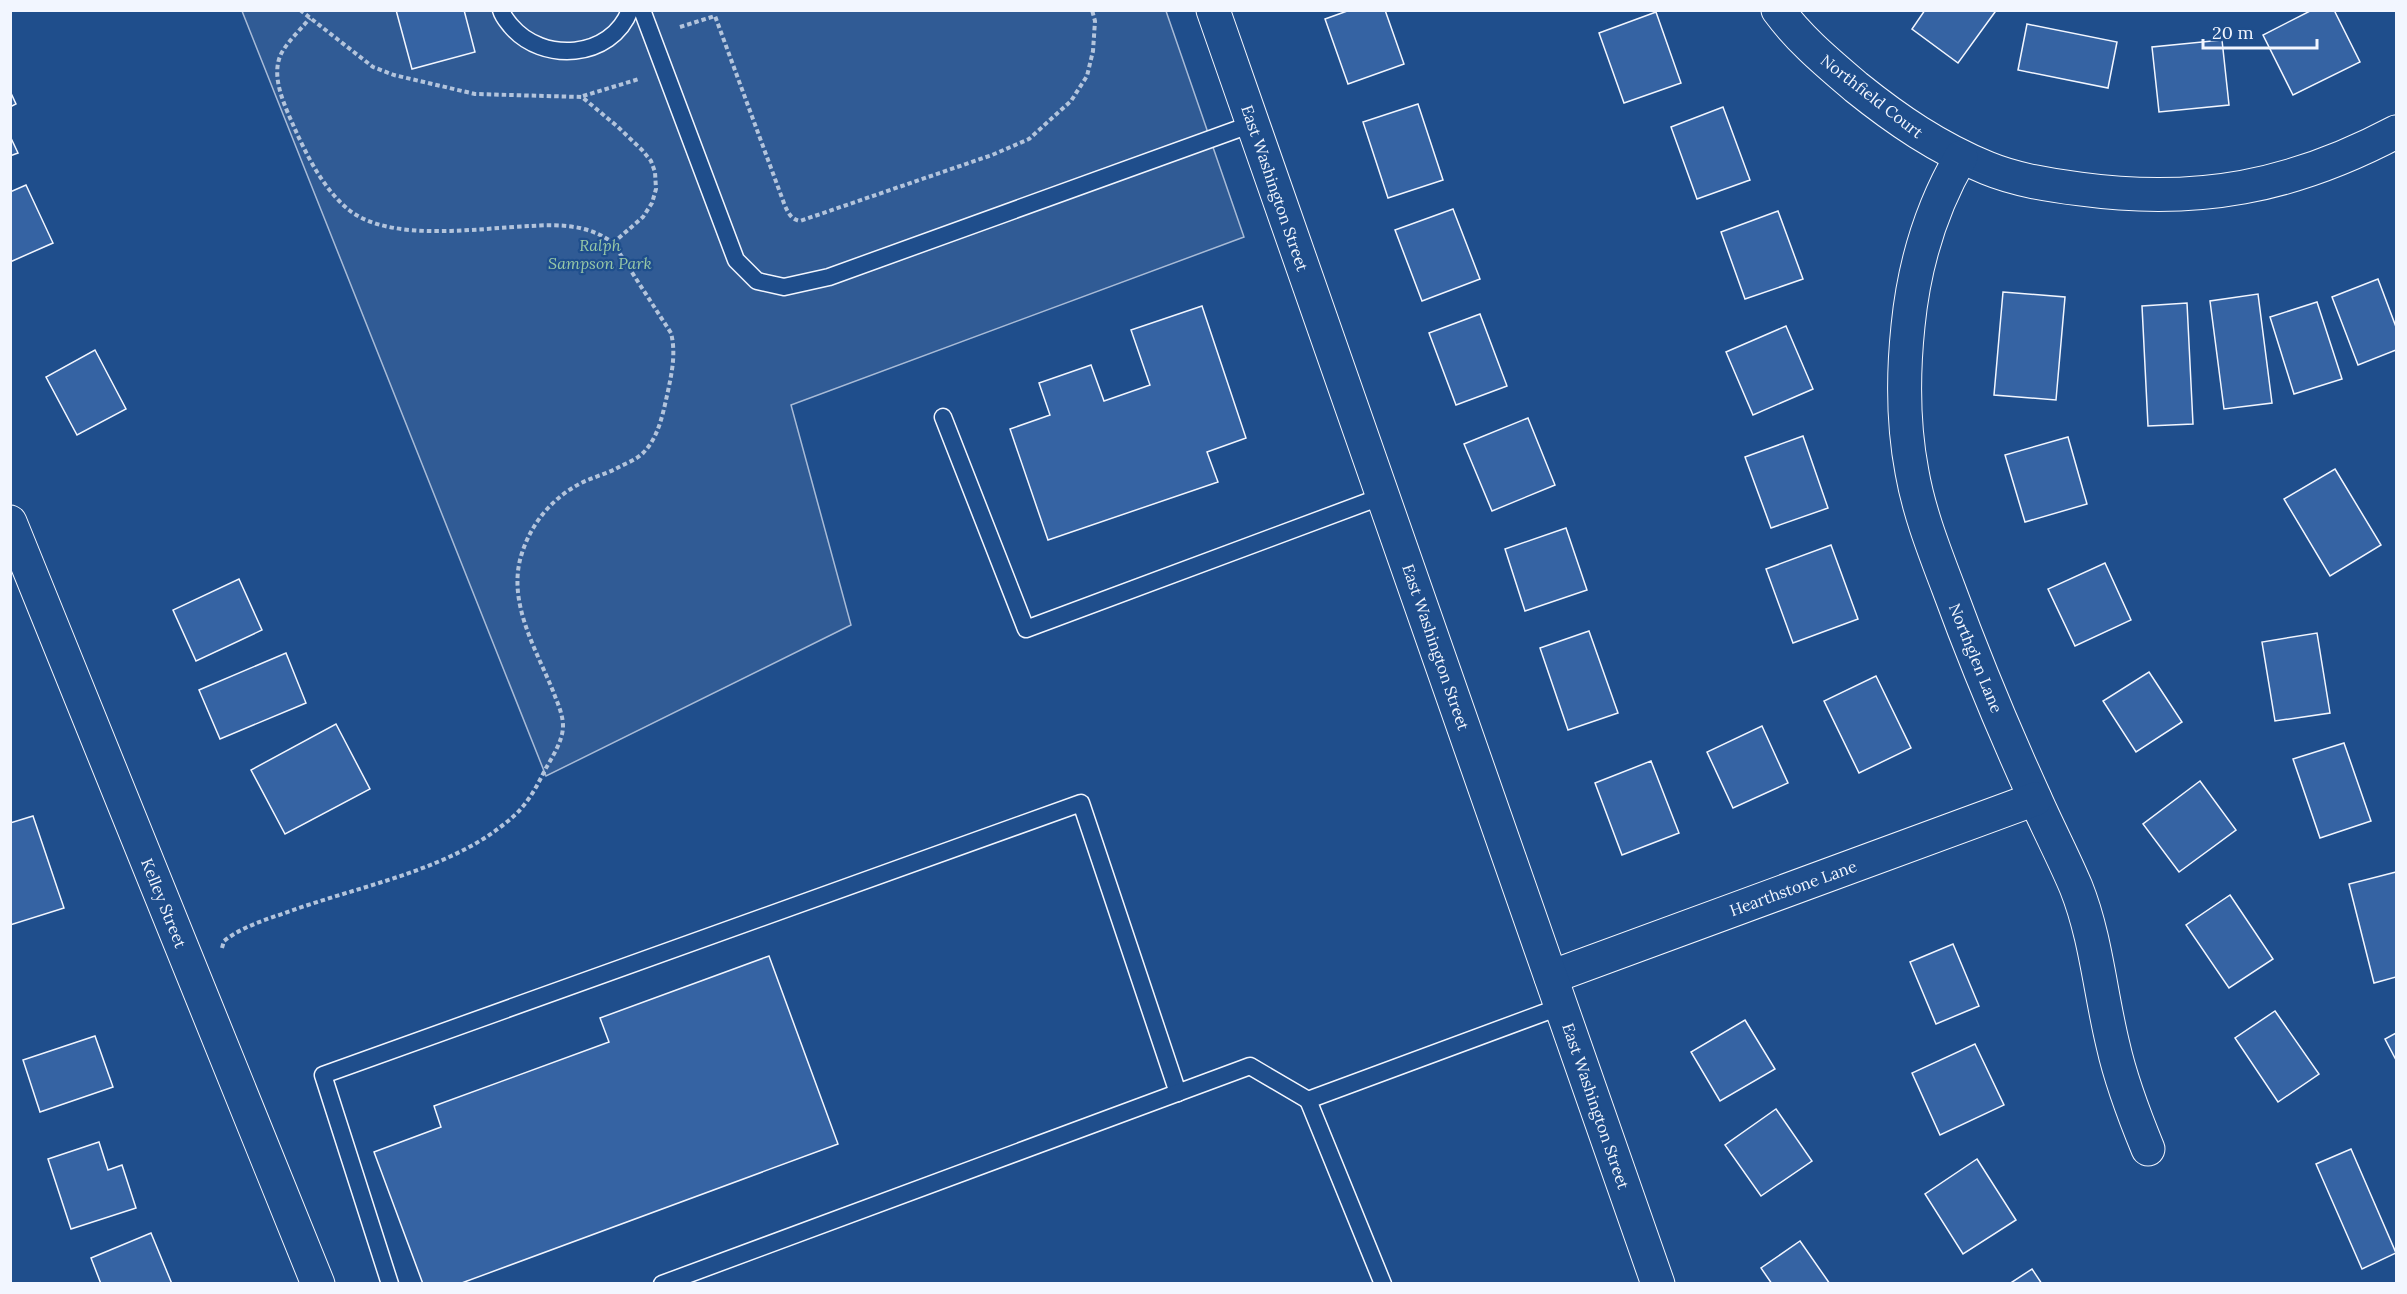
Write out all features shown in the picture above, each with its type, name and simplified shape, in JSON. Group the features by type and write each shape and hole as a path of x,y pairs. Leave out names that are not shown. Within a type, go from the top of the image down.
{"street":[{"name":"East Washington Street","path":"1213,10 1658,1284"},
{"name":"Northfield Court","path":"1778,10 1818,55 1887,112 1919,134 1961,157 2000,173 2060,186 2120,194 2189,194 2236,189 2299,174 2348,156 2397,132"},
{"name":"Northglen Lane","path":"1961,157 1930,219 1920,251 1911,296 1905,367 1910,455 1920,505 1959,617 2035,799 2080,899 2097,963 2113,1047 2126,1091 2148,1149"},
{"name":"Kelley Street","path":"10,522 318,1284"},
{"name":"Hearthstone Lane","path":"1557,991 2035,799"}],"lane":[{"path":"501,10 519,34 540,47 564,52 589,48 611,36 630,10"},
{"path":"642,10 736,260 757,282 784,287 829,277 1252,124"},
{"path":"943,417 1026,629 1383,496"},
{"path":"390,1284 323,1075 1081,803 1178,1093"},
{"path":"1308,1100 1557,991"},
{"path":"662,1284 1250,1066 1308,1100 1383,1284"}],"path":[{"path":"300,10 373,67 394,75 475,94 582,97 647,76"},
{"path":"676,19 680,28 715,16 785,206 789,215 794,220 800,221 992,155 1029,139 1071,101 1087,76 1093,51 1095,21 1092,10"},
{"path":"222,948 224,941 233,934 262,921 391,878 477,843 505,824 531,797 558,745 563,727 559,708 531,640 522,611 517,580 521,554 533,525 554,501 575,486 608,473 642,455 654,439 662,418 672,369 674,345 671,333 613,243 601,233 548,225 404,231 371,223 350,210 333,195 312,162 282,98 277,68 282,50 310,18"},
{"path":"582,97 642,150 655,172 656,189 652,203 643,217 613,243"}],"shaded area":[{"name":"Ralph Sampson Park","path":"242,11 1166,11 1244,237 791,405 851,625 546,776"}],"building":[{"path":"396,10 464,10 475,52 412,69"},
{"path":"1350,10 1385,10 1404,64 1348,84 1325,19"},
{"path":"1925,10 1993,10 1995,12 1958,63 1912,29"},
{"path":"2312,10 2334,10 2360,62 2293,95 2263,35"},
{"path":"1656,12 1681,83 1624,103 1599,33"},
{"path":"2027,24 2117,42 2108,88 2018,70"},
{"path":"2222,40 2229,105 2159,112 2152,47"},
{"path":"10,91 16,104 10,107"},
{"path":"1418,104 1443,180 1388,198 1363,122"},
{"path":"1723,107 1750,180 1697,199 1671,127"},
{"path":"10,136 18,153 10,156"},
{"path":"26,185 53,243 10,262 10,192"},
{"path":"1453,209 1480,279 1422,301 1395,230"},
{"path":"1778,211 1803,279 1745,299 1721,232"},
{"path":"2378,279 2396,327 2396,350 2358,365 2332,297"},
{"path":"2003,292 2065,297 2056,400 1994,395"},
{"path":"2258,294 2272,403 2224,409 2210,301"},
{"path":"2317,302 2342,379 2294,394 2270,317"},
{"path":"2187,303 2193,424 2148,426 2142,306"},
{"path":"1202,306 1246,438 1207,452 1218,482 1048,540 1010,429 1050,415 1039,383 1091,365 1104,401 1150,385 1131,330"},
{"path":"1480,314 1507,386 1456,405 1429,333"},
{"path":"1786,326 1813,389 1753,415 1726,352"},
{"path":"95,350 126,409 77,435 46,377"},
{"path":"1528,418 1555,485 1492,511 1464,444"},
{"path":"1803,436 1828,508 1771,528 1745,457"},
{"path":"2068,437 2087,504 2025,522 2005,455"},
{"path":"2335,469 2381,545 2330,576 2284,499"},
{"path":"1566,528 1587,590 1525,611 1505,549"},
{"path":"1831,545 1858,619 1793,643 1766,569"},
{"path":"2105,563 2131,620 2075,646 2048,589"},
{"path":"239,579 262,630 196,661 173,610"},
{"path":"1589,631 1618,713 1568,730 1540,648"},
{"path":"2317,633 2330,713 2275,721 2262,642"},
{"path":"286,653 306,703 220,739 199,690"},
{"path":"2149,672 2182,722 2136,752 2103,701"},
{"path":"1876,676 1911,748 1859,773 1824,701"},
{"path":"336,724 370,789 285,834 251,770"},
{"path":"1762,726 1788,783 1733,808 1707,752"},
{"path":"2344,743 2371,821 2320,838 2293,759"},
{"path":"1651,761 1679,833 1622,855 1595,783"},
{"path":"2200,781 2236,830 2179,872 2143,824"},
{"path":"33,816 64,908 10,925 10,823"},
{"path":"2396,872 2396,977 2374,983 2349,884"},
{"path":"2230,895 2273,959 2229,988 2186,925"},
{"path":"1953,944 1979,1006 1936,1024 1910,962"},
{"path":"769,956 838,1144 459,1284 423,1284 374,1152 441,1127 434,1106 609,1042 600,1018"},
{"path":"2275,1011 2319,1074 2278,1102 2235,1038"},
{"path":"1745,1020 1775,1069 1720,1101 1691,1052"},
{"path":"2396,1033 2396,1060 2385,1039"},
{"path":"95,1036 113,1087 40,1112 23,1060"},
{"path":"1975,1044 2004,1105 1940,1135 1912,1073"},
{"path":"1776,1109 1812,1161 1761,1196 1725,1145"},
{"path":"99,1142 108,1170 122,1165 136,1208 71,1229 48,1159"},
{"path":"2351,1149 2396,1253 2362,1269 2316,1164"},
{"path":"1977,1159 2016,1220 1963,1254 1925,1194"},
{"path":"151,1233 172,1284 101,1284 91,1258"},
{"path":"1800,1241 1830,1284 1772,1284 1761,1268"},
{"path":"2032,1269 2042,1284 2009,1284"}]}
